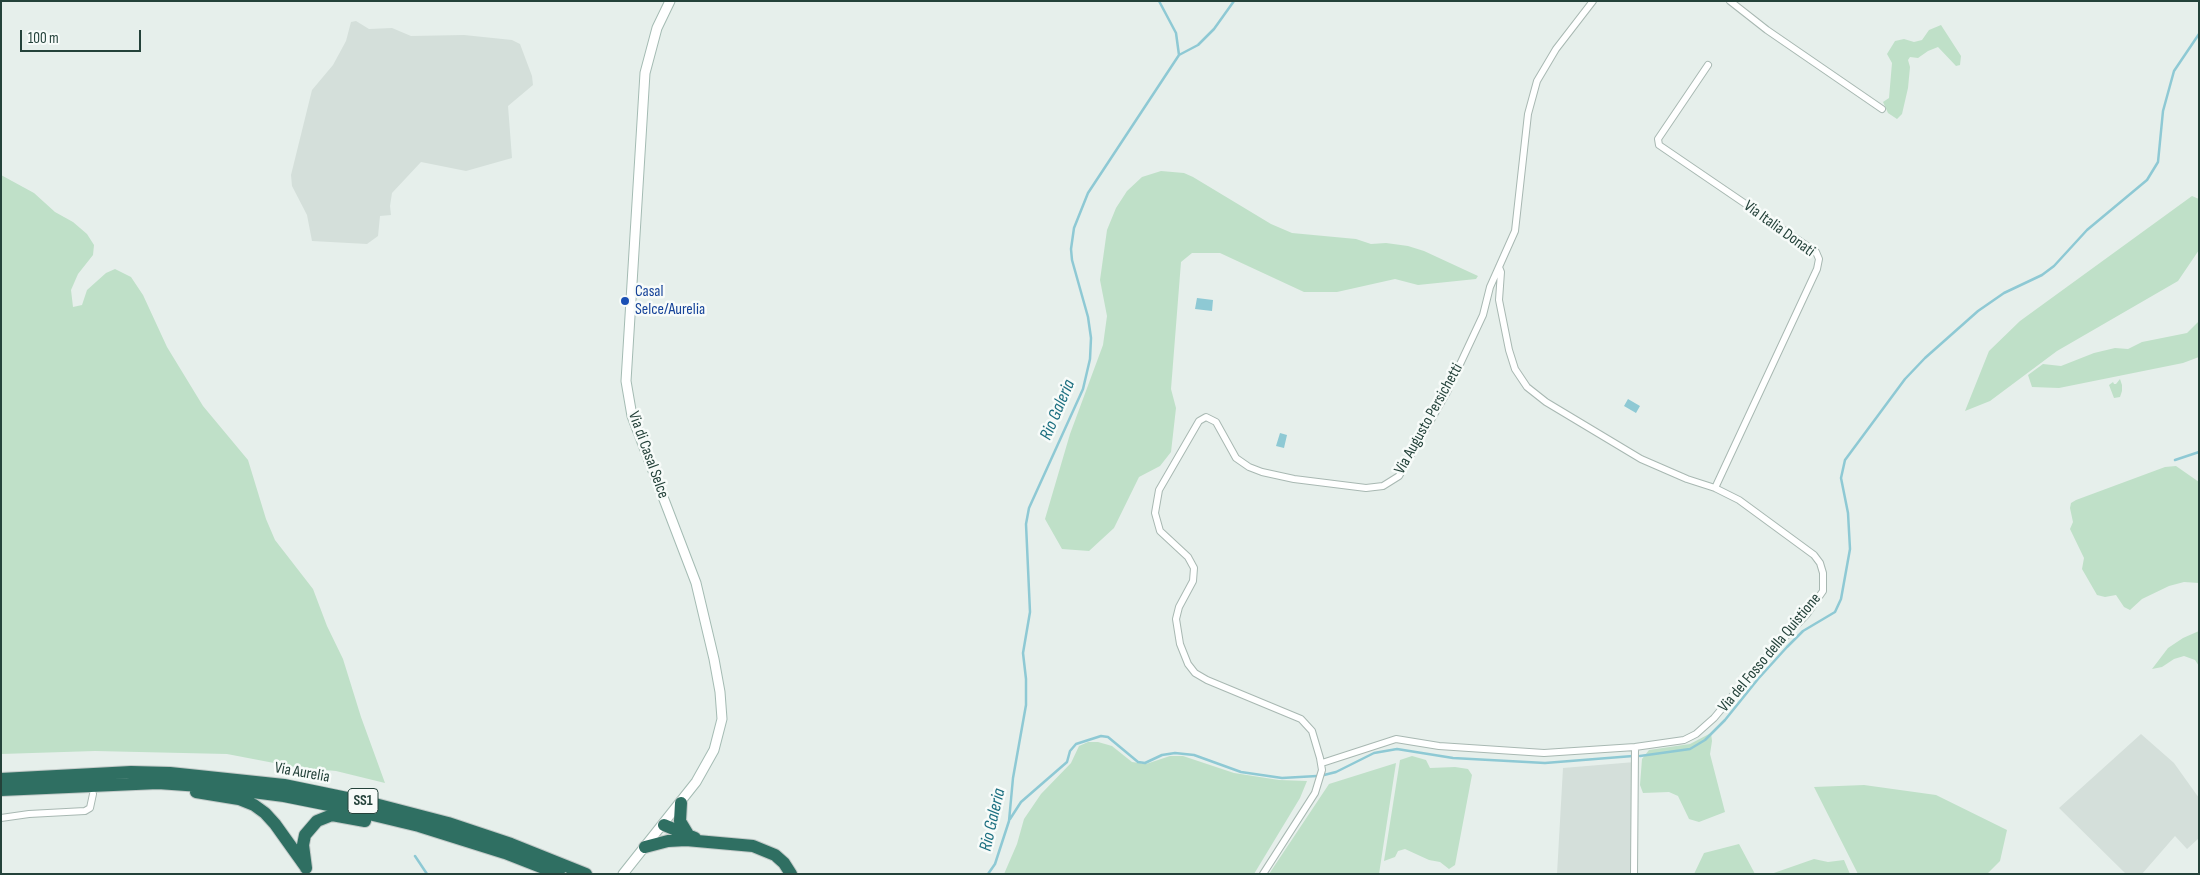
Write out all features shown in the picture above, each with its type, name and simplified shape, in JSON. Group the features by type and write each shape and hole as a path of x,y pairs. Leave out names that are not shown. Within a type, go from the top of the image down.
{"highway":[{"path":"1,773 99,769 131,772"},
{"name":"Via Aurelia","path":"1,779 131,772 170,773 292,786 354,799 456,826 511,844 586,874"},
{"path":"1,796 145,792 158,783"},
{"name":"Via Aurelia","path":"1,790 158,783 232,789 302,799 442,832 505,853 559,874"},
{"path":"180,784 197,793 239,799 254,805 265,813 308,871"},
{"path":"682,803 680,821 689,839"},
{"path":"308,871 303,845 305,836 317,821 326,817 344,817 404,828 442,832"},
{"path":"664,825 669,834 689,839 749,845 763,849 780,859 791,874"},
{"path":"646,847 689,839"}],"main road":[{"name":"Via di Casal Selce","path":"623,874 682,803 710,761 722,719 720,692 696,583 632,416 625,374 645,73 657,28 670,1"}],"street":[{"name":"Via Augusto Persichetti","path":"1263,874 1315,792 1320,780 1322,766 1314,736 1304,721 1207,680 1195,673 1188,664 1180,644 1176,619 1179,607 1193,582 1194,568 1188,557 1160,531 1156,520 1155,507 1159,490 1199,421 1206,417 1212,418 1216,422 1236,458 1249,467 1262,472 1294,479 1359,487 1378,487 1391,482 1405,468 1447,392 1482,315 1490,287 1516,223 1528,114 1535,87 1556,49 1593,1"},
{"path":"1730,1 1767,30 1882,109"},
{"name":"Via Italia Donati","path":"1708,66 1658,139 1659,145 1817,253 1819,258 1817,269 1715,488"},
{"name":"Via del Fosso della Quistione","path":"1322,766 1396,739 1439,746 1531,752 1635,749 1679,742 1701,730 1714,718 1754,670 1807,614 1823,591 1823,573 1814,554 1739,500 1715,488 1687,479 1641,459 1546,402 1527,387 1515,369 1509,350 1499,300 1501,272 1499,267"},
{"path":"1634,874 1635,749"},
{"path":"1,818 29,814 85,812 90,808 93,794"}],"shaded area":[{"path":"356,21 369,29 392,28 411,36 464,35 512,40 520,44 532,76 533,85 508,106 512,158 466,171 421,162 392,193 391,215 380,216 378,236 367,244 312,241 307,215 292,186 291,175 312,90 333,65 346,41 351,22"},
{"path":"2141,734 2174,763 2199,798 2199,838 2187,849 2175,836 2142,874 2126,874 2059,808"},
{"path":"1635,762 1634,874 1557,874 1563,768"}],"green space":[{"path":"1941,25 1961,56 1960,65 1956,66 1938,47 1918,58 1910,57 1908,60 1910,67 1908,88 1902,114 1897,119 1888,113 1883,102 1889,98 1892,63 1887,54 1895,41 1904,39 1914,42 1922,40 1929,30"},
{"path":"1161,171 1184,173 1193,177 1271,224 1292,233 1356,239 1371,244 1386,243 1408,246 1424,251 1478,276 1476,279 1418,285 1395,279 1337,292 1304,292 1220,253 1192,253 1181,262 1171,389 1176,408 1171,452 1160,466 1139,477 1114,528 1089,551 1062,549 1045,519 1070,434 1103,345 1107,316 1100,280 1107,230 1116,208 1127,191 1142,177"},
{"path":"1,175 34,193 55,212 73,222 87,234 94,245 93,255 78,274 71,290 73,307 82,305 87,290 106,273 115,269 131,277 143,295 167,347 203,406 248,460 266,519 275,540 313,589 327,626 343,659 361,717 385,783 336,771 295,767 227,754 95,751 1,754"},
{"path":"2192,196 2199,199 2199,250 2178,281 2057,351 1990,401 1965,411 1989,351 2020,321"},
{"path":"2199,321 2199,357 2183,363 2059,388 2032,387 2028,375 2043,364 2061,366 2094,353 2115,348 2128,349 2142,342 2187,333"},
{"path":"2120,379 2122,391 2120,397 2114,398 2109,385 2113,382 2116,384"},
{"path":"2176,466 2199,482 2199,583 2184,582 2169,586 2142,599 2130,610 2124,607 2116,595 2105,597 2097,595 2082,569 2084,558 2070,529 2073,522 2070,508 2071,503 2165,467"},
{"path":"2199,631 2199,666 2195,660 2184,656 2174,659 2162,667 2152,669 2168,648 2183,638"},
{"path":"1711,733 1710,754 1725,812 1699,822 1689,819 1678,796 1669,792 1643,793 1640,785 1642,759 1649,750 1690,744"},
{"path":"1088,742 1098,742 1112,746 1132,762 1146,764 1170,756 1183,756 1234,773 1279,780 1307,781 1300,798 1254,874 1004,874 1017,844 1024,819 1041,794 1071,763 1079,746"},
{"path":"1412,756 1426,760 1430,768 1455,767 1468,769 1472,775 1455,865 1449,869 1440,862 1429,860 1405,849 1398,851 1395,857 1384,861 1400,760"},
{"path":"1396,763 1379,874 1269,874 1329,784"},
{"path":"1864,785 1936,795 2007,830 2000,861 1987,874 1858,874 1814,787"},
{"path":"1739,844 1755,874 1694,874 1704,853"},
{"path":"1814,859 1828,862 1844,860 1850,874 1771,874"}],"water":[{"path":"1197,298 1213,300 1212,311 1195,309"},
{"path":"1628,399 1640,406 1636,413 1624,406"},
{"path":"1280,433 1287,435 1284,448 1276,446"}],"waterway":[{"path":"1159,1 1176,33 1179,55"},
{"name":"Rio Galeria","path":"988,874 995,864 1009,821 1013,778 1026,705 1023,653 1030,612 1026,524 1029,508 1083,389 1090,359 1091,338 1088,317 1072,260 1071,249 1074,228 1088,193 1179,55 1198,45 1214,29 1234,1"},
{"path":"1640,756 1690,749 1705,740 1725,720 1758,679 1803,631 1835,612 1841,599 1850,549 1848,513 1841,478 1845,460 1905,379 1925,358 1978,311 2004,293 2042,275 2054,266 2087,230 2147,180 2158,162 2163,111 2174,71 2199,34"},
{"path":"2175,460 2199,452"},
{"path":"1010,819 1021,802 1067,762 1070,751 1076,744 1101,736 1108,737 1138,762 1145,763 1162,755 1175,753 1194,755 1241,772 1282,778 1317,776"},
{"path":"1324,775 1336,772 1374,753 1397,749 1453,758 1545,763 1633,756"},
{"path":"415,856 427,874"}],"place":[{"name":"Casal Selce/Aurelia","path":"625,301"}]}
